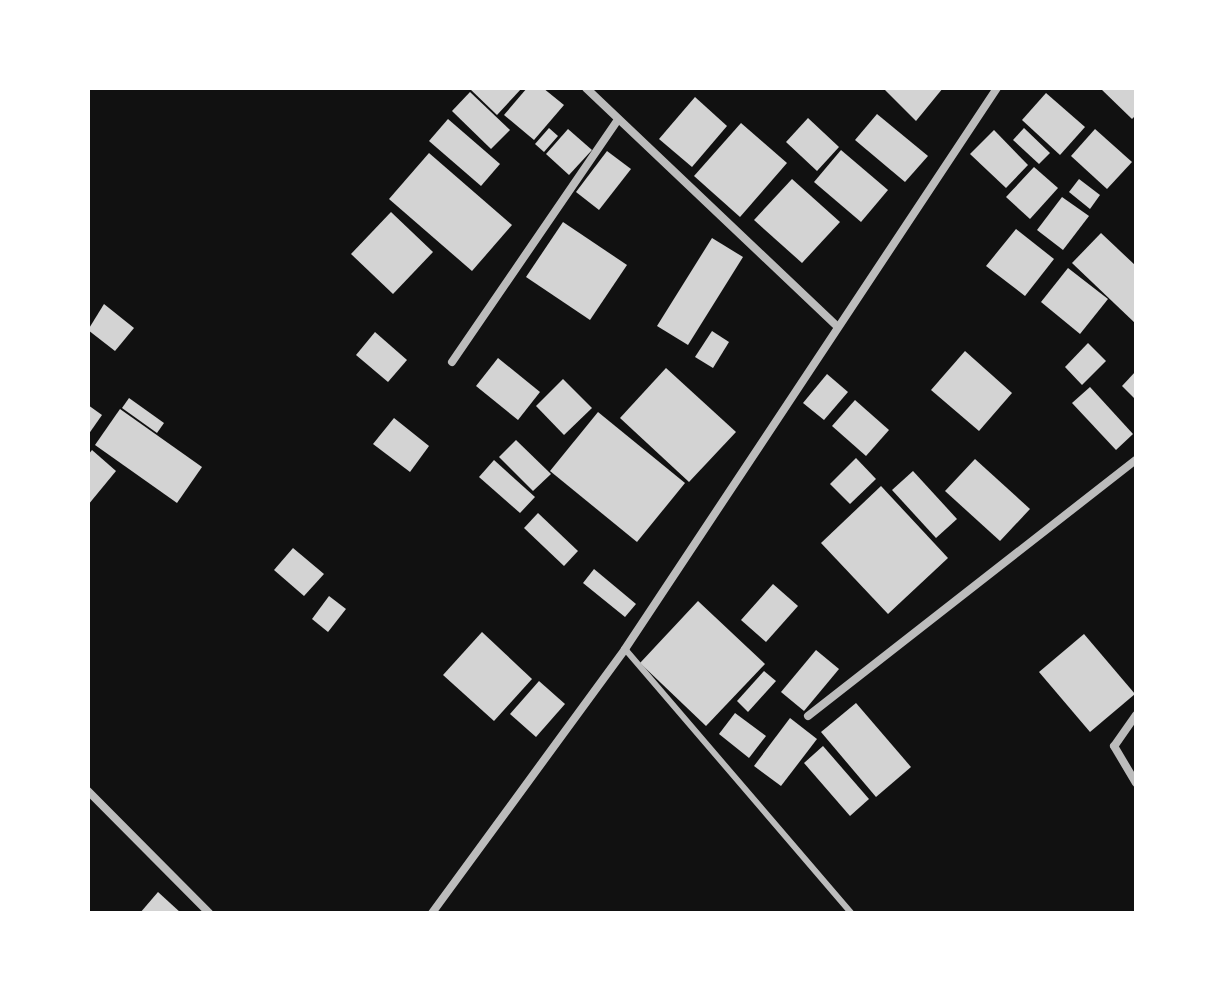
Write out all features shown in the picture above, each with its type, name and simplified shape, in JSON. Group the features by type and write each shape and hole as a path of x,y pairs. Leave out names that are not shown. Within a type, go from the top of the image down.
{"street":[{"path":"586,88 838,327"},
{"path":"432,913 625,649 997,88"},
{"path":"452,362 618,120"},
{"path":"808,716 1136,460"},
{"path":"1136,715 1114,746 1136,783"},
{"path":"88,791 209,913"}],"lane":[{"path":"625,649 851,913"}],"building":[{"path":"469,88 522,88 497,115"},
{"path":"527,88 543,88 564,105 534,140 504,115"},
{"path":"883,88 943,88 916,121"},
{"path":"1100,88 1136,88 1136,115 1132,119"},
{"path":"470,92 510,130 491,149 452,111"},
{"path":"1046,93 1085,127 1060,155 1022,120"},
{"path":"695,97 727,126 692,167 659,139"},
{"path":"877,114 928,156 905,182 855,140"},
{"path":"808,118 839,147 817,171 786,142"},
{"path":"448,119 500,164 481,186 429,141"},
{"path":"741,123 787,163 740,217 694,176"},
{"path":"549,128 558,136 544,152 535,144"},
{"path":"1024,128 1050,153 1039,164 1013,140"},
{"path":"568,129 592,150 569,175 546,154"},
{"path":"1095,129 1132,162 1107,189 1071,156"},
{"path":"994,130 1028,165 1006,188 970,154"},
{"path":"841,150 888,190 861,222 814,182"},
{"path":"607,151 631,169 599,210 576,192"},
{"path":"429,153 512,225 472,271 389,199"},
{"path":"1034,167 1058,188 1030,219 1006,197"},
{"path":"792,179 840,222 802,263 754,220"},
{"path":"1079,179 1100,195 1090,209 1069,192"},
{"path":"1062,197 1089,216 1063,250 1037,230"},
{"path":"391,212 433,252 393,294 351,254"},
{"path":"563,222 627,265 590,320 526,277"},
{"path":"1016,229 1054,259 1025,296 986,266"},
{"path":"1101,233 1136,266 1136,324 1072,263"},
{"path":"712,238 743,257 688,345 657,326"},
{"path":"1068,268 1108,299 1080,334 1041,302"},
{"path":"104,304 134,328 115,351 88,330"},
{"path":"712,331 729,342 713,368 695,357"},
{"path":"375,332 407,360 388,382 356,355"},
{"path":"1088,343 1106,361 1082,385 1065,367"},
{"path":"965,351 1012,393 979,431 931,390"},
{"path":"498,358 540,392 518,420 476,386"},
{"path":"666,368 736,432 689,482 620,418"},
{"path":"1136,371 1136,400 1122,386"},
{"path":"827,374 848,392 824,420 803,403"},
{"path":"563,379 592,408 564,435 536,406"},
{"path":"1090,387 1133,434 1116,450 1072,403"},
{"path":"129,398 164,423 157,433 122,408"},
{"path":"855,400 889,430 866,456 832,426"},
{"path":"88,405 102,415 88,435"},
{"path":"120,409 202,467 177,503 95,445"},
{"path":"598,412 685,483 637,542 550,471"},
{"path":"394,418 429,446 410,472 373,444"},
{"path":"516,440 551,474 533,491 499,457"},
{"path":"92,450 116,471 88,505 88,455"},
{"path":"856,458 876,479 850,504 830,484"},
{"path":"975,459 1030,509 1000,541 945,491"},
{"path":"494,460 535,497 520,513 479,477"},
{"path":"913,471 957,519 936,538 892,490"},
{"path":"881,486 948,558 888,614 821,543"},
{"path":"538,513 578,551 564,566 524,528"},
{"path":"293,548 324,574 304,596 274,570"},
{"path":"594,569 636,604 625,617 583,583"},
{"path":"773,584 798,606 766,642 741,620"},
{"path":"329,596 346,609 328,632 312,619"},
{"path":"698,601 765,664 706,726 640,663"},
{"path":"482,632 532,679 494,721 443,675"},
{"path":"1084,634 1135,694 1090,732 1039,672"},
{"path":"816,650 839,669 804,711 781,692"},
{"path":"764,671 776,681 748,712 737,701"},
{"path":"539,681 565,704 536,737 510,714"},
{"path":"856,703 911,767 876,797 821,732"},
{"path":"735,713 766,736 749,758 719,734"},
{"path":"790,718 817,739 781,786 754,766"},
{"path":"823,746 869,799 850,816 804,763"},
{"path":"158,892 181,913 140,913"}]}
